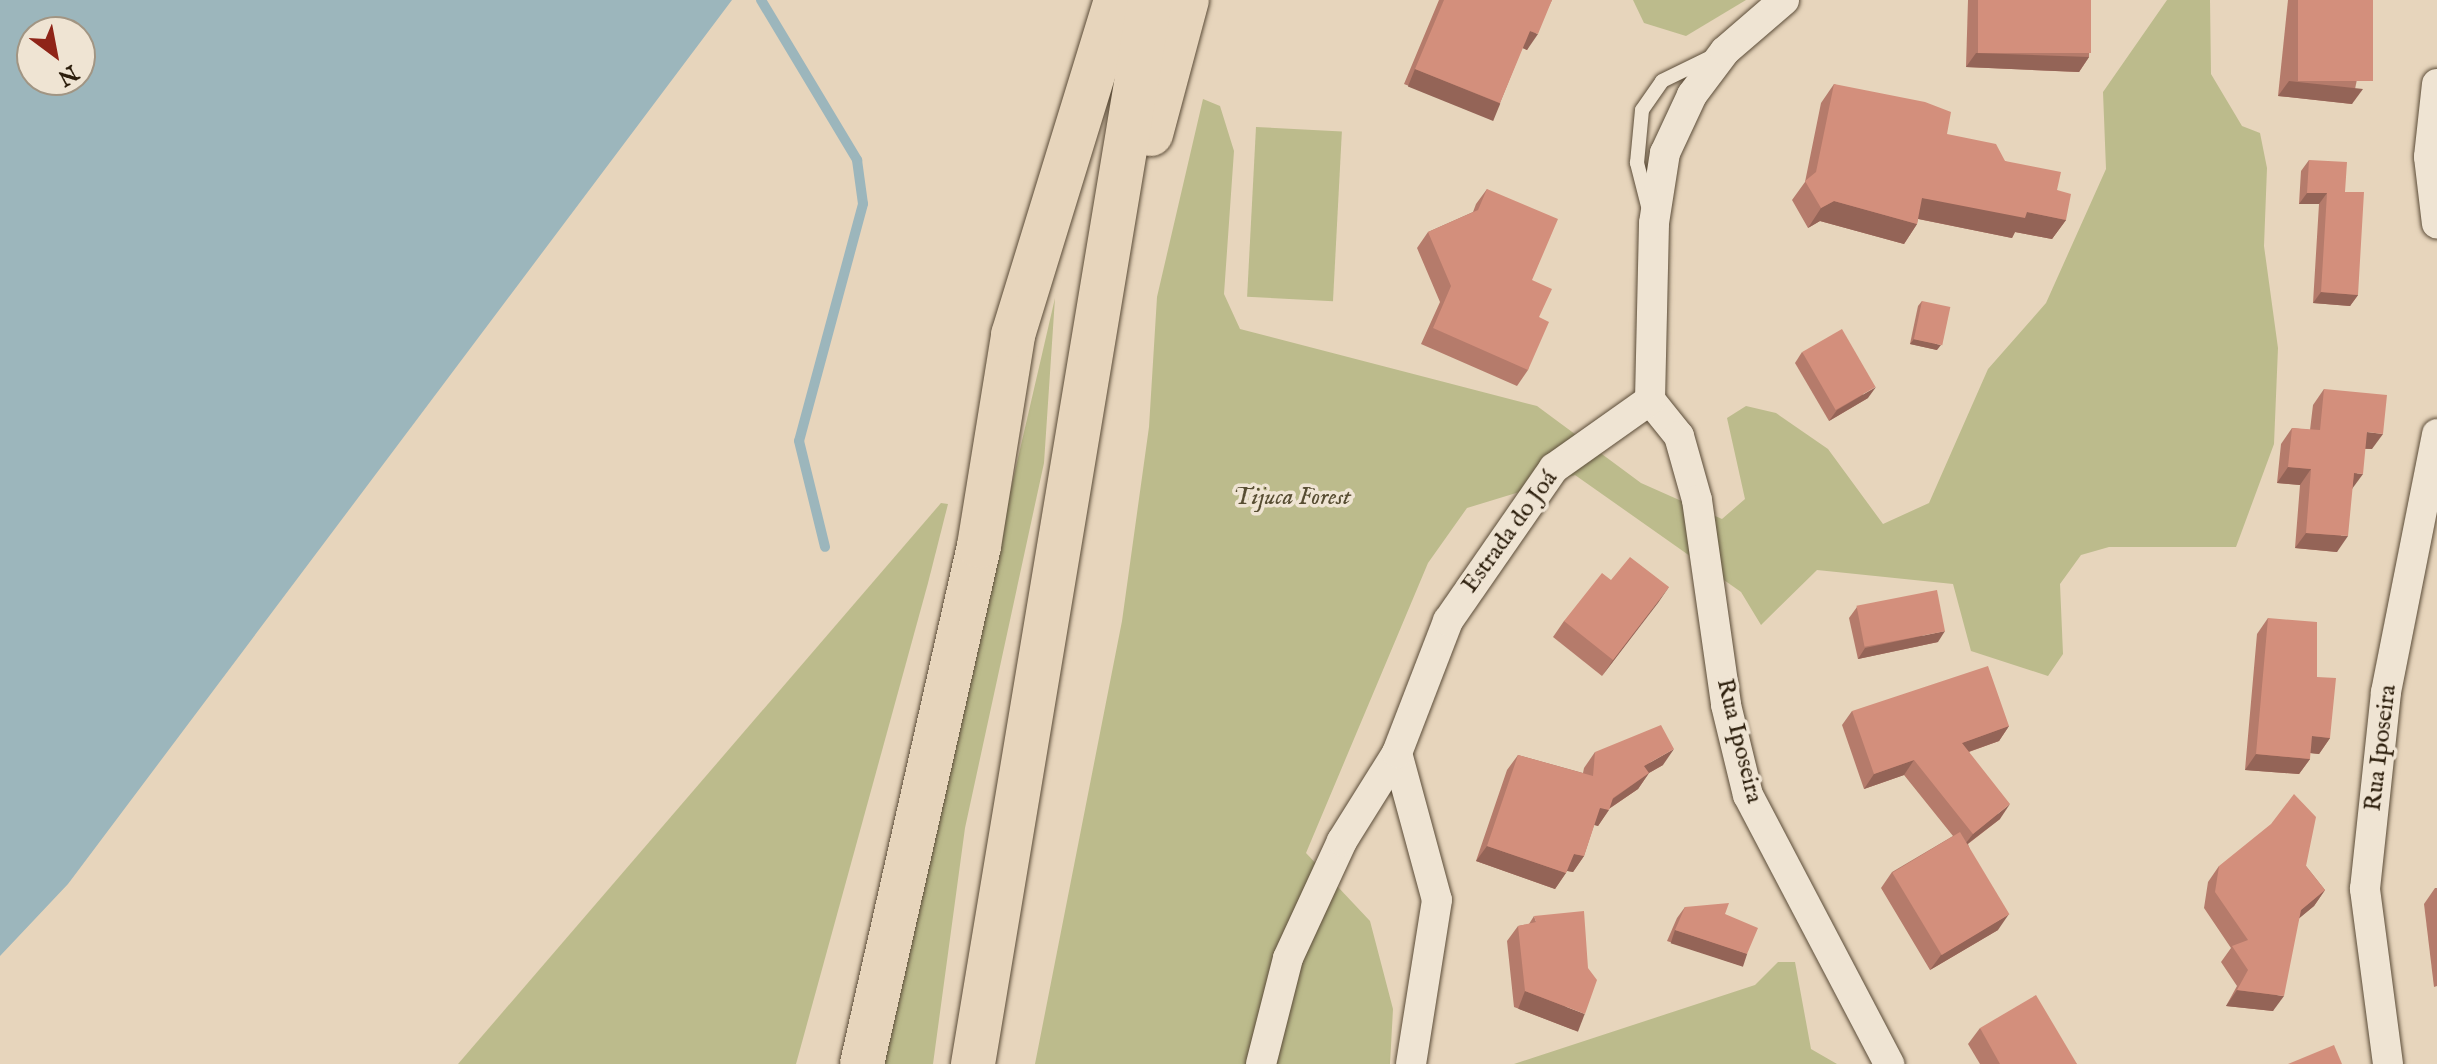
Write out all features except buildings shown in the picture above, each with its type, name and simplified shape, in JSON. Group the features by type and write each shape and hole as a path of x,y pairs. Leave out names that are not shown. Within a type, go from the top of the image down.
{"highway":[{"path":"862,1064 979,546 1013,335 1116,0"},
{"path":"973,1064 1150,0"},
{"path":"1095,341 1187,0"}],"street":[{"path":"1650,400 1654,223 1665,153 1692,95 1725,51 1784,0"},
{"path":"2437,84 2429,157 2437,224"},
{"name":"Estrada do Joá","path":"1261,1064 1288,958 1342,841 1397,753 1448,621 1505,531 1554,468 1650,400"},
{"name":"Rua Iposeira","path":"1650,400 1679,436 1697,500 1726,705 1748,795 1889,1064"},
{"name":"Rua Iposeira","path":"2388,1064 2365,889 2386,692 2437,434"},
{"path":"1397,753 1437,900 1411,1064"}],"green space":[{"path":"1633,0 1746,0 1686,36 1644,23"},
{"name":"Tijuca Forest","path":"2167,0 2210,0 2211,74 2242,126 2260,133 2267,168 2264,246 2278,348 2274,444 2236,547 2109,547 2081,555 2060,584 2063,654 2048,676 1971,651 1953,584 1817,570 1761,625 1741,592 1575,475 1467,508 1428,563 1306,853 1370,921 1393,1009 1390,1064 1035,1064 1122,621 1149,427 1157,297 1203,99 1220,106 1234,151 1224,294 1240,329 1537,406 1641,483 1722,519 1745,499 1727,418 1746,406 1776,413 1828,449 1883,524 1929,503 1988,369 2046,303 2106,169 2103,92"},
{"path":"1256,127 1342,132 1333,301 1247,297"},
{"path":"1055,298 1044,463 965,828 933,1064 878,1064"},
{"path":"941,503 948,504 928,583 796,1064 458,1064"},
{"path":"1778,962 1795,962 1811,1049 1837,1064 1514,1064 1755,985"}],"water":[{"path":"0,0 732,0 68,884 0,956"}],"waterway":[{"path":"761,0 857,160 863,204 799,441 825,547"}]}
